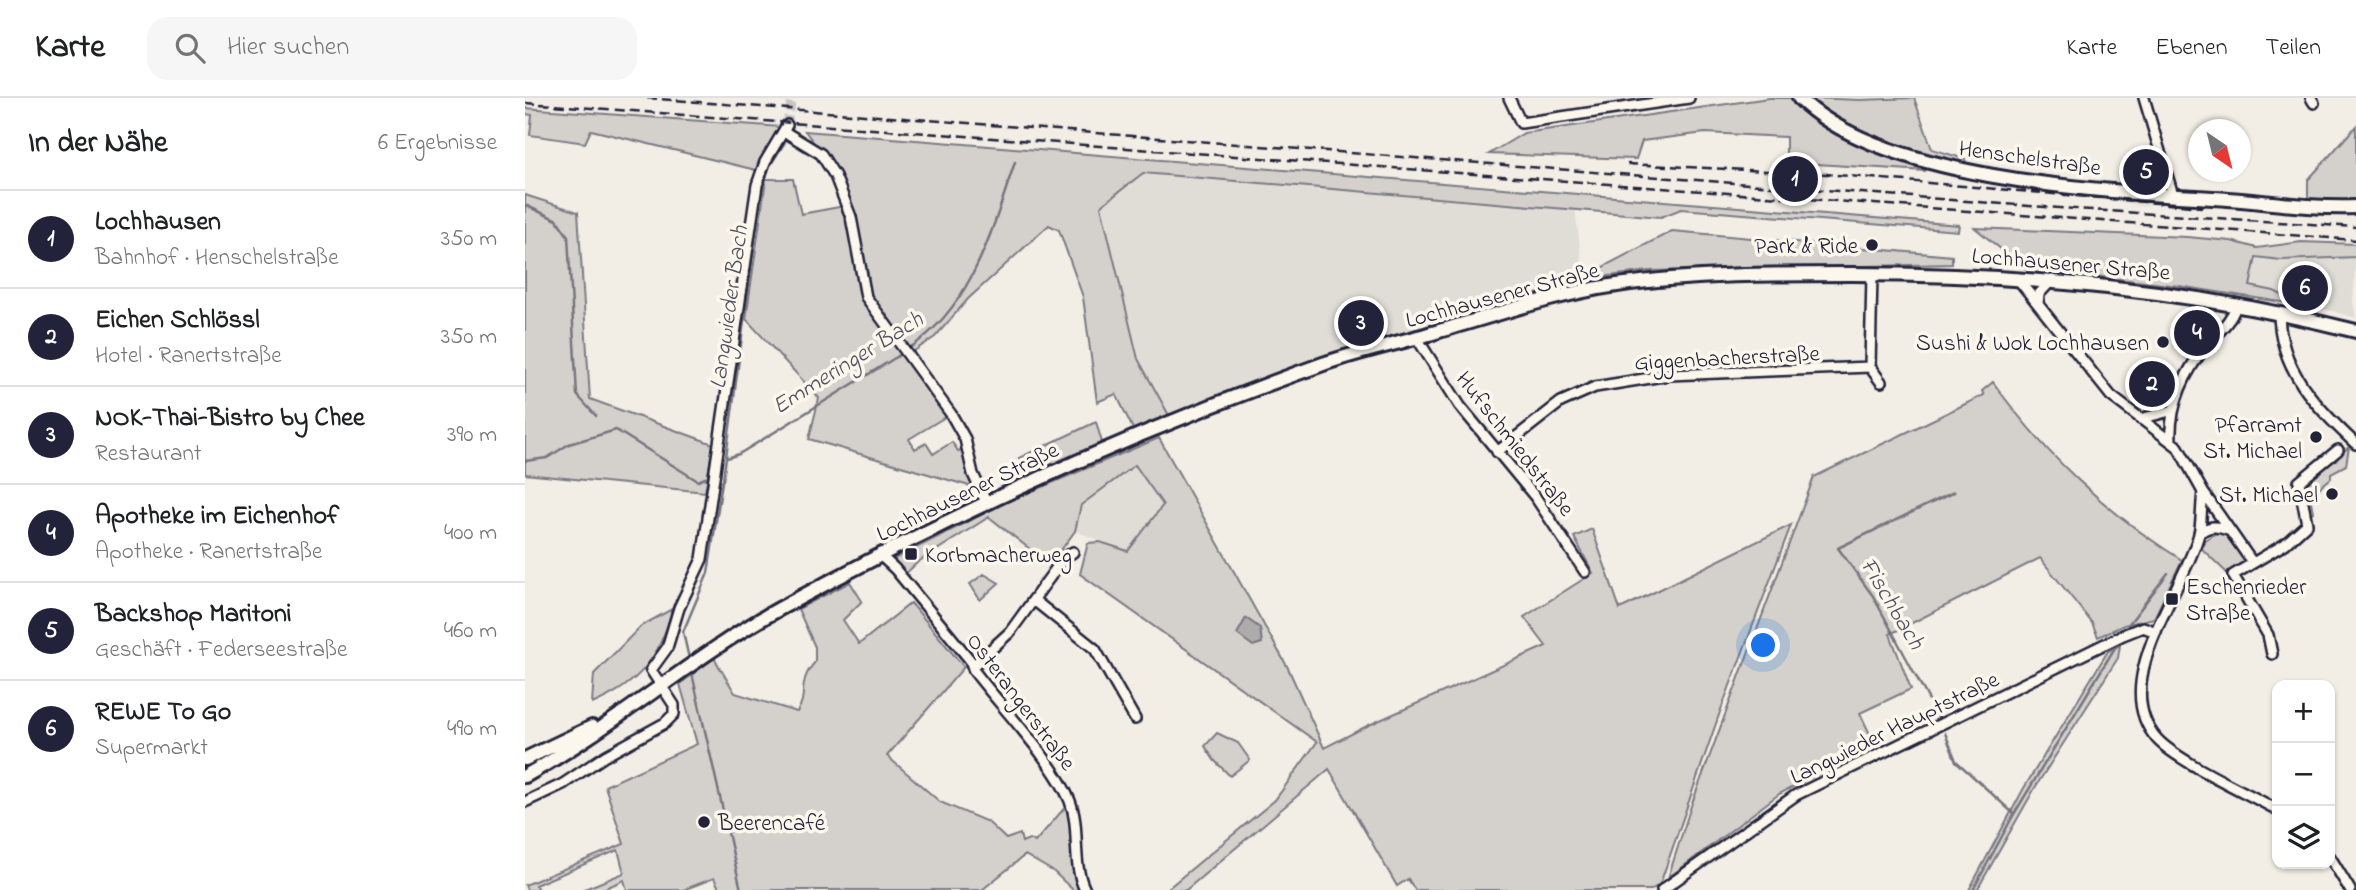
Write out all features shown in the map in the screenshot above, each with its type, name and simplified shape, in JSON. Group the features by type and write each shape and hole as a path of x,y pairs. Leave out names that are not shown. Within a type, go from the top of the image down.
{"main road":[{"name":"Henschelstraße","path":"1799,98 1816,114 1845,130 1948,167 2050,183 2356,208"},
{"name":"Lochhausener Straße","path":"525,776 568,751 744,629 986,502 1083,459 1315,367 1549,299 1615,285 1754,274 1952,274 2052,280 2157,291 2279,312 2356,331"},
{"name":"Lochhausener Straße","path":"525,759 590,728 655,690"}],"street":[{"path":"1509,98 1521,123 1644,101 1689,98"},
{"path":"2144,98 2173,195"},
{"path":"525,802 563,784 605,756 661,726 675,711 655,690 651,670 667,648 679,608 702,559 757,185 765,162 786,129 821,154 835,176 851,217 866,297 955,422 986,502"},
{"path":"1872,274 1870,367 1881,382"},
{"path":"2017,278 2104,388 2171,441 2252,562"},
{"path":"2038,304 2039,294 2052,280"},
{"path":"2171,441 2170,411 2189,370 2210,341 2231,320 2237,304"},
{"path":"2279,312 2281,341 2297,381 2307,395 2356,444"},
{"name":"Hufschmiedstraße","path":"1417,338 1460,406 1559,529 1585,572"},
{"name":"Giggenbacherstraße","path":"1497,452 1560,402 1595,387 1669,375 1854,370 1870,367"},
{"path":"2140,419 2170,411"},
{"path":"2272,654 2268,635 2233,575 2285,544 2307,524 2298,482 2338,450"},
{"path":"2203,492 2199,533 2156,632 2142,676 2142,703 2148,725 2157,739 2170,750 2272,807"},
{"path":"2199,533 2207,527 2219,526 2229,531"},
{"path":"974,665 1010,632 1063,559 1073,552"},
{"name":"Osterangerstraße","path":"881,556 895,569 974,665 974,671 1069,798 1076,831 1077,865 1085,890"},
{"path":"1035,601 1095,649 1135,719"},
{"name":"Langwieder Hauptstraße","path":"1662,890 1796,795 2123,635 2143,627 2156,632"},
{"path":"2335,864 2351,887"}],"shaded area":[{"path":"1769,98 1791,98 1838,132 1926,171 1786,162 1786,137 1705,133 1642,141 1636,159 1489,154 1524,133"},
{"path":"1810,98 1914,98 1932,149 1965,159 1967,167 1883,140 1840,120"},
{"path":"525,108 782,127 764,152 756,170 591,130 585,143 530,135 532,115 525,114"},
{"path":"2356,126 2356,202 2308,200 2308,180"},
{"path":"805,131 1959,225 1958,231 1681,209 1661,217 1143,173 1101,206 1138,359 1171,419 1135,433 1116,394 1097,402 1083,297 1059,230 1049,225 968,299 935,337 908,355 873,306 838,174"},
{"path":"1143,173 1575,208 1584,281 1335,352 1168,413 1138,359 1101,205"},
{"path":"766,179 793,179 801,214 845,206 859,283 950,414 909,439 915,449 926,443 933,454 952,442 958,451 966,448 976,488 809,439 819,398 746,319"},
{"path":"525,195 578,212 590,399 713,444 705,492 525,474"},
{"path":"1975,228 2187,237 2231,241 2257,248 2301,242 2356,244 2356,257 2281,260 2256,257 2250,286 2274,291 2294,301 2294,304 2179,286 2024,268"},
{"path":"1672,231 1952,256 1952,264 1649,271 1601,277 1593,272"},
{"path":"2256,257 2281,260 2356,257 2353,302 2356,318 2311,305 2308,308 2294,304 2294,301 2250,286"},
{"path":"1993,382 2033,433 2079,481 2129,523 2182,560 2154,618 2124,625 2098,637 2092,623 2040,558 1890,634 1911,689 1860,713 1875,745 1779,794 1668,878 1691,806 1814,477 1984,395 1982,391"},
{"path":"1096,422 1103,446 1030,475 1019,458"},
{"path":"1159,438 1288,668 1324,748 1369,725 1546,646 1524,617 1593,573 1574,537 1592,529 1620,609 1791,525 1720,712 1660,884 1651,890 1415,890 1408,879 1397,886 1329,769 1186,890 1166,890 1275,800 1317,742 1080,574 1088,543 1100,542 1128,551 1163,505 1135,465 1081,505 1075,531 1050,565 989,517 918,562 902,577 890,561 1011,500"},
{"path":"2349,447 2346,465 2331,473 2331,478 2310,496 2313,512 2307,516 2302,485"},
{"path":"1135,465 1163,505 1128,551 1075,531 1081,505"},
{"path":"2217,533 2225,534 2247,561 2228,574 2201,548 2205,540"},
{"path":"984,574 999,583 980,600 970,584"},
{"path":"850,582 862,601 843,620 859,644 911,603 964,667 887,756 940,802 988,822 1006,839 1020,834 1022,842 1029,839 1035,842 1074,797 1088,890 1073,890 1054,872 1025,855 982,890 720,890 714,878 683,890 627,890 624,880 601,890 582,890 624,873 618,850 535,885 539,890 527,890 525,885 624,844 605,786 697,744 680,684 714,658 735,693 797,712 806,676 815,662 815,647 798,609"},
{"path":"672,609 661,642 645,667 623,688 592,704 594,674 641,626"},
{"path":"1246,618 1260,628 1262,643 1253,646 1237,634"},
{"path":"2120,645 2118,658 2036,786 1977,890 1969,890 2024,788 2108,651"},
{"path":"1217,733 1238,743 1250,760 1230,776 1205,746"}],"waterway":[{"name":"Langwieder Bach","path":"723,480 761,192 769,167 785,142"},
{"name":"Emmeringer Bach","path":"908,349 930,332 964,290 988,240 1015,162"},
{"path":"525,205 557,220 568,236 577,395 596,416"},
{"name":"Emmeringer Bach","path":"727,458 739,454 903,353"},
{"name":"Langwieder Bach","path":"525,461 547,458 569,444 616,430 698,481 705,478 722,482 708,573 683,632 690,663"},
{"name":"Fischbach","path":"1938,717 1873,596 1838,548 1954,492"},
{"name":"Fischbach","path":"2128,625 2168,573"},
{"name":"Fischbach","path":"1973,890 2014,814 2116,646"},
{"name":"Langwieder Bach","path":"691,669 741,890"},
{"path":"1945,733 1956,761 2014,814"}],"tunnel":[{"path":"787,125 792,98"}],"railway":[{"path":"647,98 2029,206 2356,227"},
{"path":"525,103 2356,240"},
{"path":"1627,164 1826,174 2202,207"}],"place":[{"name":"Backshop Maritoni","path":"2146,172"},
{"name":"Lochhausen","path":"1795,179"},
{"name":"Park & Ride","path":"1872,245"},
{"name":"REWE To Go","path":"2305,288"},
{"name":"NOK-Thai-Bistro by Chee","path":"1361,323"},
{"name":"Apotheke im Eichenhof","path":"2197,333"},
{"name":"Sushi & Wok Lochhausen","path":"2163,342"},
{"name":"Eichen Schlössl","path":"2152,384"},
{"name":"Pfarramt St. Michael","path":"2316,437"},
{"name":"St. Michael","path":"2332,494"},
{"name":"Korbmacherweg","path":"911,554"},
{"name":"Eschenrieder Straße","path":"2172,599"},
{"name":"Beerencafé","path":"704,822"}]}
